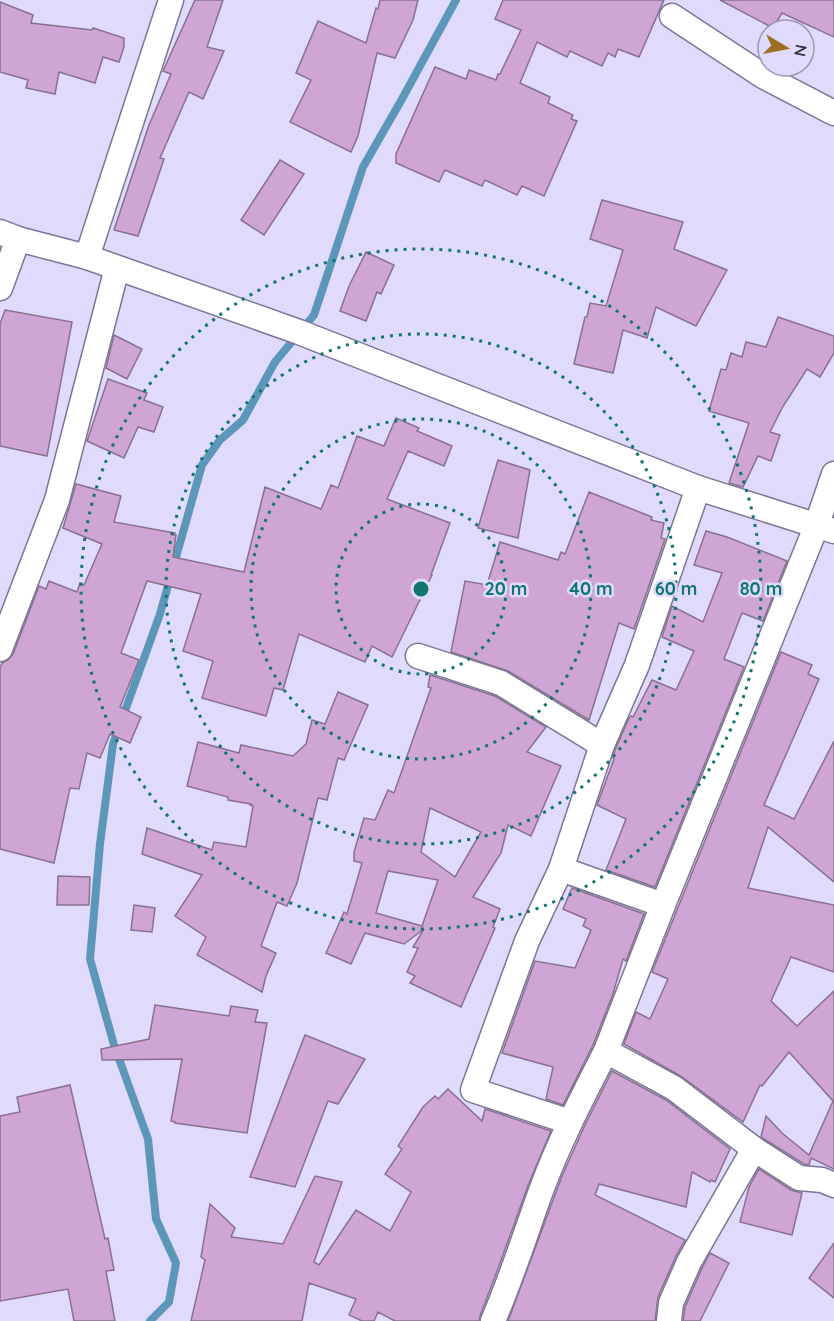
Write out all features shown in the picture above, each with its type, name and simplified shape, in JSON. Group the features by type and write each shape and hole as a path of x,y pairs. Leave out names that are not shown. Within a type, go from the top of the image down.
{"street":[{"path":"87,258 171,0"},
{"path":"672,16 763,76 834,113"},
{"path":"0,288 9,236 87,258 299,332 698,488 825,529"},
{"path":"0,649 6,615 57,500 117,268"},
{"path":"493,1321 570,1122 606,1051 663,906 825,529 834,474"},
{"path":"570,1122 473,1090 527,941 561,869 602,745 637,665 698,488"},
{"path":"418,656 501,683 602,745"},
{"path":"561,869 663,906"},
{"path":"606,1051 674,1088 754,1149 799,1178 822,1180 834,1185"},
{"path":"669,1321 671,1303 689,1262 754,1149"}],"building":[{"path":"195,0 223,0 207,47 224,51 203,99 189,92 160,158 164,159 138,236 114,230 149,125 171,74 163,71"},
{"path":"380,0 418,0 413,20 395,58 377,53 358,136 351,152 290,122 311,80 296,73 318,21 366,43"},
{"path":"503,0 664,0 639,57 618,49 615,57 608,53 602,66 570,51 567,57 537,42 520,83 550,97 548,103 573,115 571,119 577,121 544,196 522,186 517,195 485,180 482,186 445,170 439,182 396,163 396,154 435,67 466,79 469,70 496,80 500,74 521,30 495,19"},
{"path":"720,0 834,0 834,37 816,29 816,18 793,18 782,13 779,18 756,19"},
{"path":"0,2 33,15 31,23 92,30 93,28 124,38 124,47 119,62 103,57 95,83 59,72 55,94 26,88 28,80 0,72"},
{"path":"280,160 304,174 264,235 241,220"},
{"path":"602,200 683,222 674,249 727,270 696,326 656,307 647,338 623,330 613,373 574,364 590,303 606,306 623,250 590,239"},
{"path":"366,252 394,265 381,294 377,292 366,321 340,311 349,286"},
{"path":"5,310 72,322 47,456 0,446 0,324"},
{"path":"778,317 834,336 834,353 820,377 807,369 782,408 770,432 780,435 771,461 758,456 743,487 729,483 749,423 709,411 721,369 726,370 731,353 742,357 746,342 766,347"},
{"path":"114,335 142,349 127,379 106,368"},
{"path":"108,379 147,393 144,400 163,407 154,432 138,427 124,458 87,441"},
{"path":"396,418 419,428 417,431 452,446 444,466 408,451 387,499 450,523 432,575 392,657 372,646 365,662 299,634 283,690 274,688 266,716 202,698 213,661 183,651 201,594 147,581 121,653 139,660 120,707 141,717 130,743 110,734 100,758 87,753 79,789 70,788 54,863 0,849 0,668 2,663 13,654 39,586 46,589 49,581 77,592 80,583 84,585 102,544 63,528 76,484 121,496 114,522 175,533 173,557 244,572 265,487 321,509 331,485 338,488 357,436 384,446"},
{"path":"498,460 530,470 518,538 478,528"},
{"path":"589,492 652,517 651,520 664,523 661,538 665,539 634,629 619,623 589,720 508,671 451,652 465,581 487,585 500,542 558,560 561,552 565,554"},
{"path":"706,531 787,561 763,621 742,613 724,659 744,667 655,887 606,870 626,819 597,805 614,759 615,750 629,718 633,717 652,680 676,690 694,651 662,637 672,606 703,622 722,573 694,565"},
{"path":"781,652 812,665 808,674 819,679 764,805 794,819 834,741 834,882 768,827 748,888 834,905 834,972 791,957 771,1001 797,1026 834,991 834,1169 811,1158 809,1165 804,1164 761,1137 766,1116 782,1133 809,1155 833,1101 789,1052 762,1086 760,1085 743,1122 682,1077 624,1044 636,1012 650,1019 668,979 652,972"},
{"path":"430,675 495,696 546,727 527,752 561,766 531,836 508,825 501,853 473,897 500,909 493,927 495,928 461,1007 410,983 415,976 407,972 418,948 413,947 424,929 404,944 365,933 351,964 326,953 344,912 347,914 362,863 354,861 354,852 364,818 375,820 388,790 394,793 431,688 428,687","holes":["430,808 481,832 455,877 421,852","388,871 438,880 422,926 376,913"]},
{"path":"338,692 368,705 344,760 338,758 327,800 318,798 297,883 287,906 277,902 261,946 276,953 262,992 197,955 206,937 175,916 202,875 142,854 147,828 212,850 214,842 246,847 253,806 187,786 198,742 239,753 241,745 293,756 306,744 312,720 325,724"},
{"path":"58,876 90,877 89,905 57,905"},
{"path":"572,888 644,914 626,961 623,959 613,994 593,1045 563,1105 546,1099 553,1067 502,1053 535,961 575,968 591,930 583,926 586,919 563,909"},
{"path":"134,905 155,908 152,932 131,930"},
{"path":"155,1005 229,1016 231,1006 258,1010 255,1022 267,1023 247,1133 171,1121 182,1059 102,1060 101,1049 149,1039"},
{"path":"305,1035 365,1059 338,1104 328,1101 295,1187 250,1177"},
{"path":"612,1071 666,1100 730,1149 715,1182 711,1180 710,1182 692,1172 686,1207 599,1184 595,1195 685,1240 658,1297 655,1321 508,1321 562,1176"},
{"path":"70,1085 105,1239 108,1238 114,1270 106,1271 115,1321 74,1321 68,1289 0,1301 0,1116 20,1112 17,1097"},
{"path":"448,1089 482,1121 485,1109 551,1131 529,1183 479,1321 395,1321 378,1312 374,1321 362,1321 349,1315 356,1299 309,1283 302,1321 191,1321 205,1260 201,1257 210,1204 235,1228 231,1237 283,1244 315,1176 342,1182 314,1262 319,1265 356,1210 390,1231 411,1192 385,1174 402,1149 398,1146 423,1107 435,1096 438,1099"},
{"path":"759,1169 791,1190 802,1193 792,1235 740,1222 749,1187"},
{"path":"834,1243 834,1298 809,1278"},
{"path":"710,1253 729,1263 700,1321 683,1321 685,1307"}],"waterway":[{"path":"150,1321 169,1302 176,1263 156,1219 148,1139 114,1045 90,959 100,844 113,744 160,614 202,465 220,440 243,420 275,362 314,315 363,167 456,0"}]}
